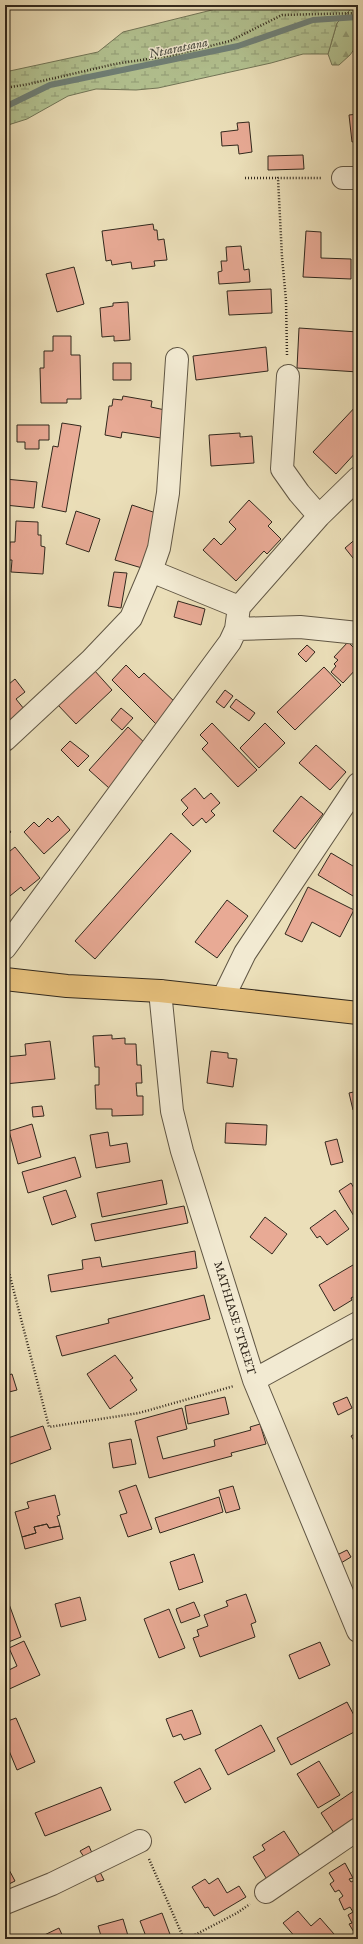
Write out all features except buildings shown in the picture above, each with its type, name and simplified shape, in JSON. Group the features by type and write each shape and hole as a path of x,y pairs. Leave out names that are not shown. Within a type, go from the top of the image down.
{"main road":[{"path":"5,979 67,986 160,991 358,1013"}],"street":[{"path":"5,740 91,660 131,618 151,571 158,548 168,493 177,359"},
{"path":"288,376 282,469 299,493 319,516"},
{"path":"5,948 62,868 202,682 230,642 236,628 239,607 319,516 358,478"},
{"path":"151,571 239,607"},
{"path":"236,628 300,627 358,633"},
{"path":"223,998 245,953 358,784"},
{"name":"MATHIASE STREET","path":"160,991 172,1111 182,1151 254,1380 355,1617"},
{"path":"254,1380 358,1323"},
{"path":"266,1892 358,1829"},
{"path":"5,1903 52,1884 140,1841"}],"path":[{"path":"5,88 29,84 115,64 188,52 230,41 282,15 358,12"},
{"path":"245,178 350,178"},
{"path":"278,178 286,300 288,376"},
{"path":"5,1257 50,1427 139,1413 254,1380"},
{"path":"140,1841 184,1939"},
{"path":"188,1939 193,1938 237,1913 266,1892"}],"green space":[{"path":"232,5 355,5 337,23 328,54 303,54 271,63 158,88 136,90 96,89 68,96 27,119 5,126 5,72 98,52 123,32"},
{"path":"355,5 358,5 358,44 350,55 339,65 332,65 328,54 337,23"}],"waterway":[{"name":"Ntsaratsana","path":"5,107 50,85 238,46 313,20 358,17"}]}
